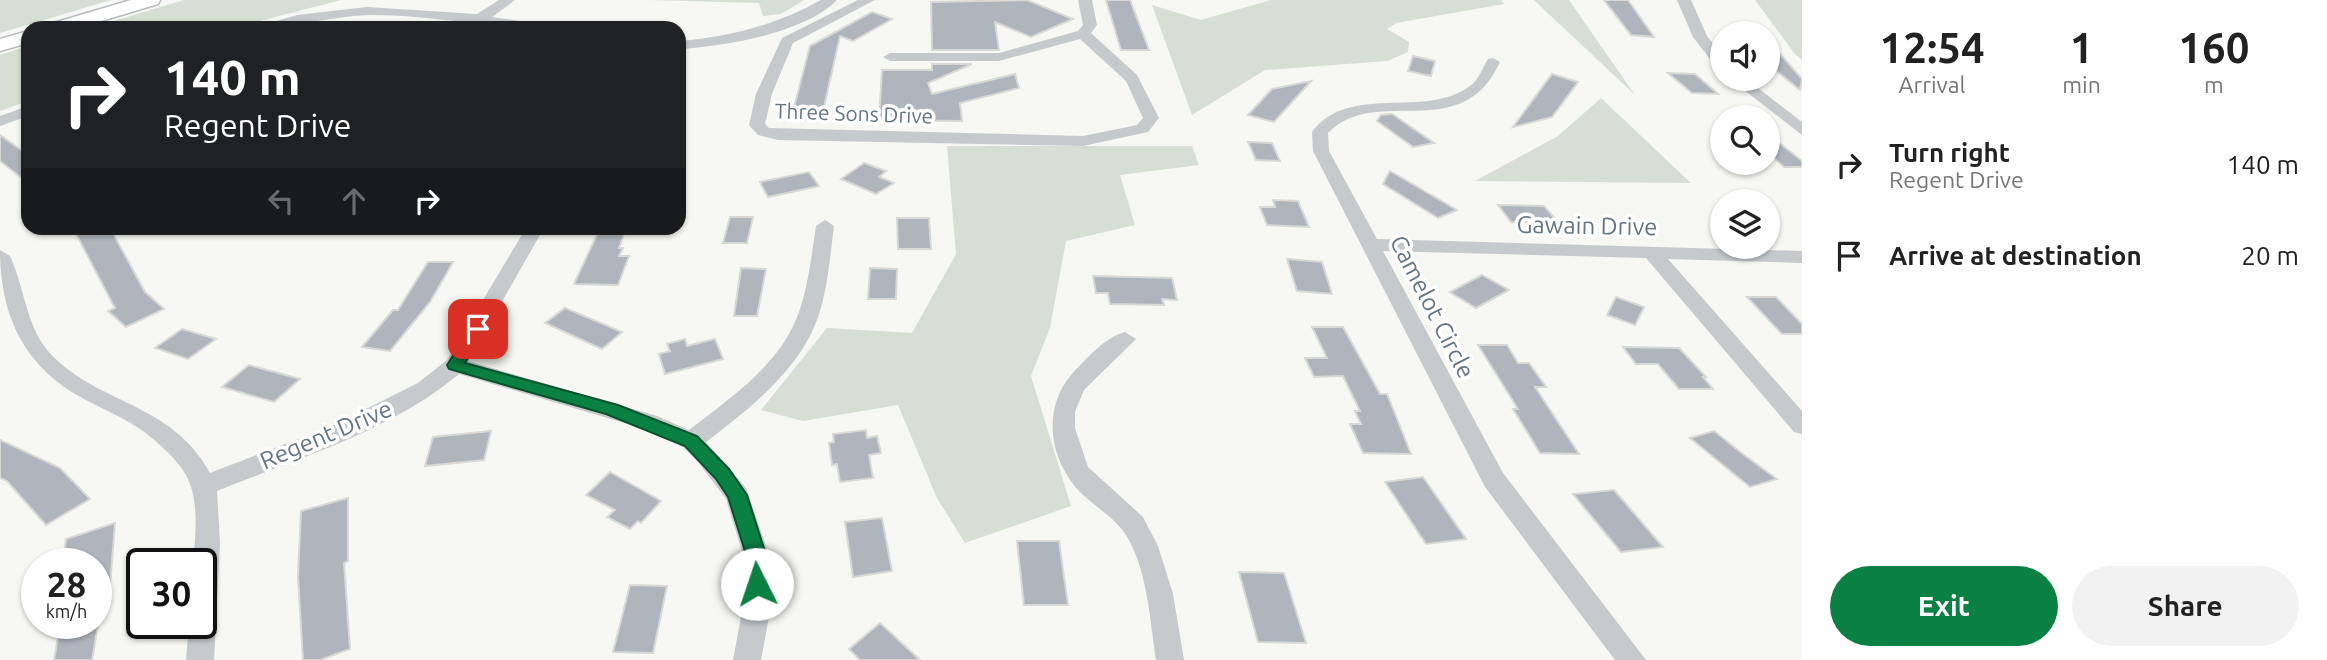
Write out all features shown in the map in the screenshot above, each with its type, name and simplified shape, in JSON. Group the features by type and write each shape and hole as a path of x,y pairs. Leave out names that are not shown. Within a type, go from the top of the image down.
{"highway":[{"path":"80,21 151,0"},
{"path":"0,45 21,39"}],"street":[{"path":"479,19 508,0"},
{"path":"686,44 723,40 763,30 796,18 830,0"},
{"name":"Three Sons Drive","path":"868,0 787,40 764,94 757,125 764,132 778,135 1049,141 1121,135 1142,129 1150,118 1143,92 1133,75 1083,34"},
{"path":"890,57 999,57 1083,34 1090,25 1085,0"},
{"path":"1684,0 1700,37 1710,50"},
{"path":"288,21 313,15 377,8 493,21"},
{"name":"Camelot Circle","path":"1493,62 1475,91 1454,101 1352,112 1323,125 1320,132 1321,151 1494,480 1632,660"},
{"path":"1752,91 1802,130"},
{"path":"0,121 21,114"},
{"path":"691,441 746,398 788,351 805,322 825,226"},
{"name":"Regent Drive","path":"204,486 342,431 426,388 455,365 531,235"},
{"name":"Gawain Drive","path":"1371,245 1802,257"},
{"path":"1651,252 1802,426"},
{"path":"0,256 27,334 46,362 66,379 137,415 159,430 181,451 204,486 207,517 200,660"},
{"path":"1125,339 1083,374 1064,400 1062,417 1073,464 1091,488 1138,529 1156,575 1170,660"},
{"path":"455,365 612,409 691,441 723,474 737,495 758,561 757,606 747,660"}],"shaded area":[{"path":"0,0 111,0 40,21 21,21 21,27 0,33"},
{"path":"184,0 341,0 260,21 114,21"},
{"path":"650,0 804,0 781,14 763,16 759,3"},
{"path":"1271,0 1501,0 1504,4 1396,23 1387,29 1409,42 1408,52 1387,61 1265,70 1192,115 1152,5 1201,20"},
{"path":"1534,0 1569,0 1635,95"},
{"path":"1755,0 1802,0 1802,60 1780,34 1780,21 1771,21"},
{"path":"21,48 21,104 0,111 0,55"},
{"path":"1601,98 1691,183 1475,181 1558,136"},
{"path":"947,146 1192,146 1199,165 1120,175 1135,225 1066,241 1050,328 1031,376 1071,506 965,543 937,498 898,405 803,421 761,410 827,328 912,333 956,254"}],"building":[{"path":"1027,0 1073,19 1031,37 995,22 999,50 932,50 931,2"},
{"path":"1106,0 1130,0 1149,50 1121,50"},
{"path":"1604,0 1628,0 1654,37 1631,35"},
{"path":"872,12 892,19 853,41 840,36 821,120 791,119 810,46"},
{"path":"1780,54 1802,79 1800,90 1780,74"},
{"path":"1413,56 1435,61 1431,76 1408,71"},
{"path":"932,64 972,64 928,83 932,94 1015,74 1019,88 960,103 962,121 879,120 882,70 932,70"},
{"path":"1668,73 1695,74 1710,87 1710,91 1718,94 1692,93"},
{"path":"1552,74 1578,82 1552,117 1513,127"},
{"path":"1311,81 1274,122 1248,115 1272,89"},
{"path":"1392,114 1434,143 1413,147 1377,121 1381,115"},
{"path":"0,135 21,150 21,178 0,161"},
{"path":"1248,142 1272,143 1280,161 1256,160"},
{"path":"1780,144 1802,161 1802,167 1784,167 1780,164"},
{"path":"864,163 886,171 879,177 894,183 876,194 841,179"},
{"path":"1390,171 1457,210 1438,218 1383,184"},
{"path":"809,172 819,186 768,197 760,182"},
{"path":"1273,200 1298,201 1309,227 1267,225 1260,207 1275,207"},
{"path":"1498,205 1544,206 1558,222 1511,222"},
{"path":"730,217 753,217 747,243 723,243"},
{"path":"897,218 929,218 931,249 898,249"},
{"path":"77,235 114,235 145,292 164,309 126,327 108,311 115,308"},
{"path":"597,235 624,235 619,248 623,248 619,256 629,256 618,285 574,284"},
{"path":"1287,259 1322,262 1332,294 1297,291"},
{"path":"428,262 453,262 430,302 390,351 362,347 393,310 398,310"},
{"path":"741,268 766,269 757,316 734,316"},
{"path":"870,268 897,269 896,299 868,299"},
{"path":"1482,275 1509,290 1476,308 1450,292"},
{"path":"1093,276 1172,278 1177,300 1162,299 1164,305 1110,304 1108,293 1096,293"},
{"path":"1616,297 1644,307 1635,325 1607,315"},
{"path":"1747,297 1776,297 1802,324 1802,334 1782,334"},
{"path":"565,308 622,332 602,349 545,323"},
{"path":"1312,327 1343,327 1380,394 1387,394 1411,454 1363,453 1350,424 1361,424 1355,411 1360,411 1343,376 1314,377 1305,358 1327,358"},
{"path":"182,329 216,339 188,359 155,348"},
{"path":"685,339 687,346 715,339 723,359 665,374 659,354 670,351 667,344"},
{"path":"1478,345 1507,345 1518,363 1529,363 1546,387 1535,387 1579,454 1540,453 1513,409 1518,409"},
{"path":"1623,347 1679,348 1706,377 1703,377 1713,389 1679,389 1658,364 1636,364"},
{"path":"249,365 300,379 274,402 222,387"},
{"path":"866,430 867,438 877,436 881,453 869,455 873,478 840,482 837,464 832,465 829,443 834,442 833,434"},
{"path":"491,431 484,460 425,466 433,437"},
{"path":"1714,431 1777,479 1750,487 1690,438"},
{"path":"0,440 60,468 90,499 46,525 7,481 0,478"},
{"path":"610,472 661,501 641,523 638,521 630,529 607,517 615,510 586,495"},
{"path":"1423,477 1466,539 1426,544 1385,482"},
{"path":"1614,490 1663,547 1621,552 1573,494"},
{"path":"348,498 348,561 344,563 350,649 320,660 303,660 298,576 301,511"},
{"path":"882,518 892,571 853,577 845,522"},
{"path":"115,523 112,561 112,548 65,548 66,539"},
{"path":"1017,541 1059,541 1068,605 1024,605"},
{"path":"1239,572 1284,573 1306,643 1258,642"},
{"path":"630,585 667,586 653,653 613,652"},
{"path":"880,623 920,660 860,660 849,649"},
{"path":"58,639 96,639 92,660 54,660"}],"route":[{"path":"478,329 455,365 612,409 691,441 723,474 737,495 758,561 757,584"}]}
